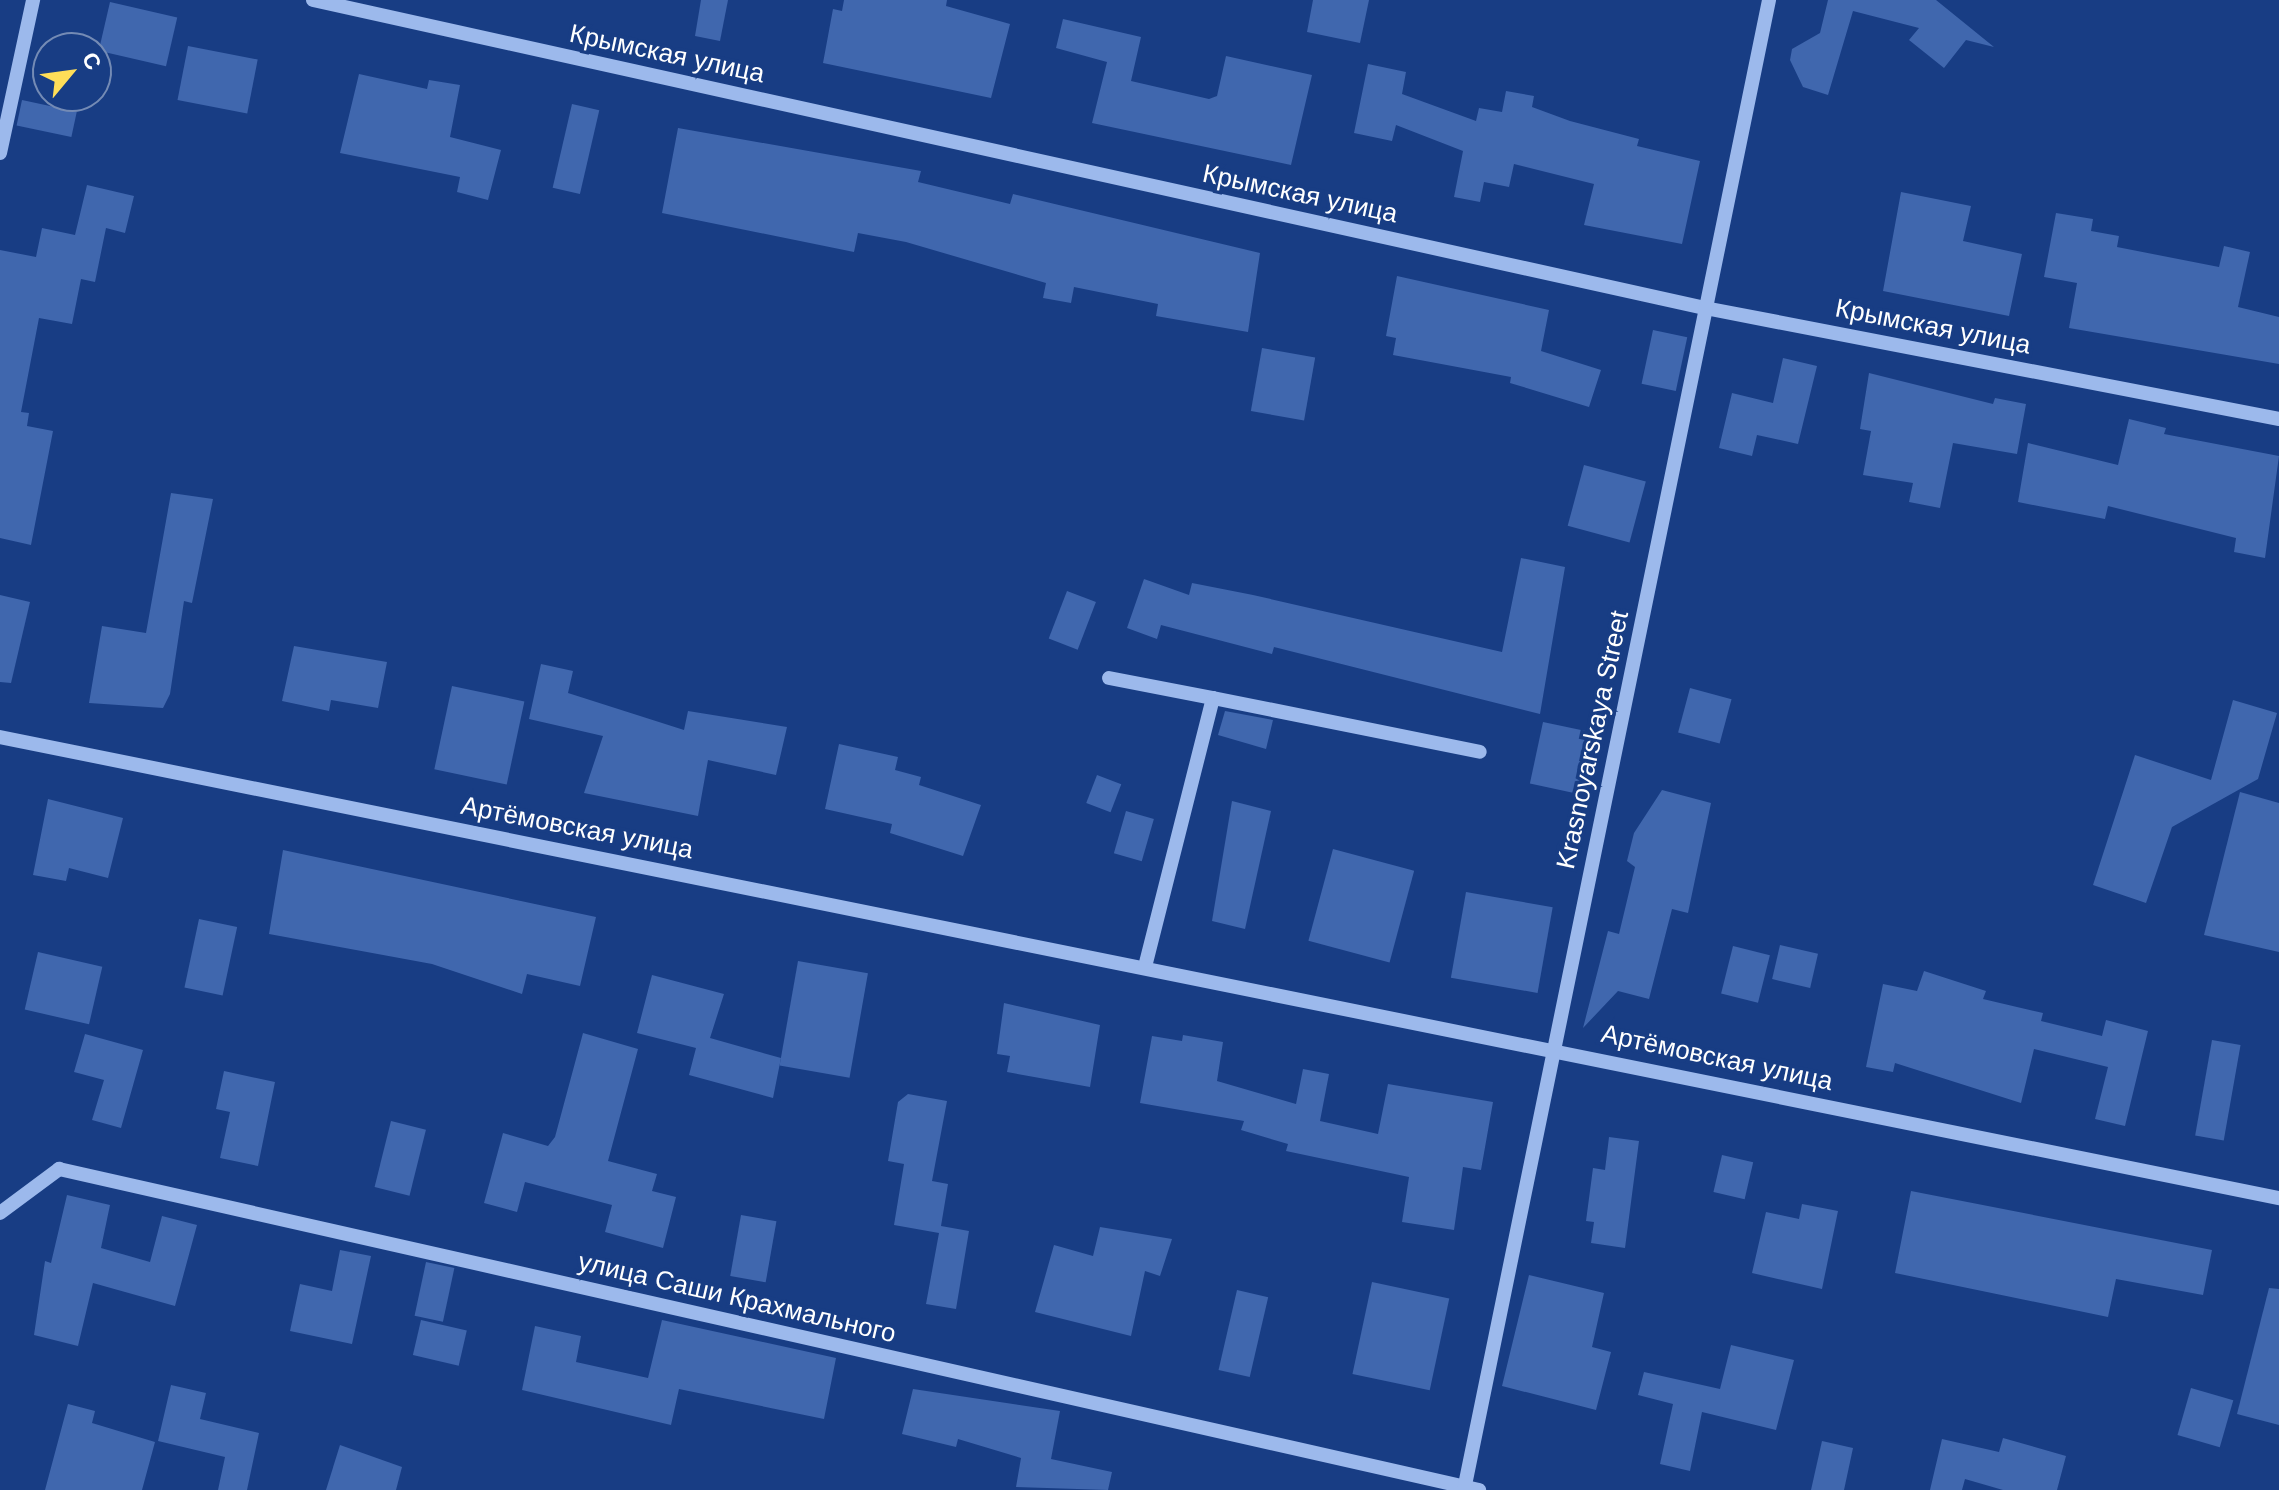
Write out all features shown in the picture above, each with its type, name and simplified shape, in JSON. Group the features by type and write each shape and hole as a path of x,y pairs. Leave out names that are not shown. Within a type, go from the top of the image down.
{"street":[{"path":"0,153 33,0"},
{"name":"Крымская улица","path":"313,0 1705,308 2279,419"},
{"name":"Krasnoyarskaya Street","path":"1469,1489 1554,1049 1769,0"},
{"path":"1109,678 1480,752"},
{"path":"1145,967 1213,698"},
{"name":"Артёмовская улица","path":"0,737 2279,1198"},
{"name":"улица Саши Крахмального","path":"0,1213 59,1169 1469,1489"}],"building":[{"path":"701,0 728,0 720,41 695,36"},
{"path":"844,0 947,0 946,6 1010,24 991,98 823,63 833,9 842,11"},
{"path":"1313,0 1369,0 1360,43 1307,32"},
{"path":"1828,0 1936,0 1994,47 1966,40 1944,68 1909,40 1919,28 1853,11 1828,95 1803,87 1790,60 1792,49 1820,33"},
{"path":"110,2 177,18 166,66 112,54 112,32 103,32"},
{"path":"1063,19 1141,37 1131,81 1209,99 1217,96 1226,56 1312,75 1291,165 1092,123 1107,62 1056,48"},
{"path":"188,46 258,60 247,114 178,100"},
{"path":"1368,64 1406,72 1402,94 1476,121 1479,108 1502,112 1506,91 1534,96 1532,107 1570,121 1639,139 1637,146 1700,161 1682,244 1584,225 1594,184 1514,164 1509,187 1484,182 1480,202 1454,197 1463,151 1396,125 1392,141 1354,133"},
{"path":"359,74 427,89 429,80 460,85 450,137 501,150 488,200 457,192 460,177 340,153"},
{"path":"22,100 32,102 32,112 77,112 71,137 17,125"},
{"path":"572,104 599,110 580,194 553,188"},
{"path":"678,128 921,171 918,182 1010,204 1013,194 1260,253 1248,332 1156,316 1158,304 1074,287 1071,303 1043,298 1046,283 906,242 858,233 854,252 662,213"},
{"path":"87,185 134,196 125,233 106,228 95,282 81,279 72,324 39,318 21,412 29,413 27,426 53,431 31,545 0,538 0,250 36,257 42,228 75,235"},
{"path":"1901,192 1971,206 1963,241 2022,254 2009,316 1883,291"},
{"path":"2056,213 2093,219 2091,231 2119,236 2117,247 2219,267 2224,246 2250,252 2238,307 2279,317 2279,364 2069,328 2077,283 2044,277"},
{"path":"1397,276 1549,310 1541,351 1601,370 1589,407 1510,383 1511,377 1393,355 1396,338 1386,336"},
{"path":"1653,330 1687,337 1676,391 1642,384"},
{"path":"1262,348 1315,357 1304,420 1251,411"},
{"path":"1783,358 1817,366 1798,444 1757,435 1752,456 1719,448 1732,393 1773,403"},
{"path":"1869,373 1993,404 1995,398 2026,404 2017,454 1953,443 1940,508 1909,502 1913,483 1863,475 1871,431 1860,429"},
{"path":"2129,419 2166,428 2164,434 2279,456 2265,558 2234,552 2236,538 2108,506 2105,519 2018,502 2028,443 2118,465"},
{"path":"1584,465 1646,482 1630,542 1568,526"},
{"path":"171,493 213,499 192,603 184,601 170,694 163,708 89,703 102,626 146,633"},
{"path":"1521,558 1565,567 1540,714 1274,647 1272,654 1161,625 1157,639 1127,628 1144,579 1189,595 1192,583 1502,652"},
{"path":"1067,591 1096,602 1078,650 1049,639"},
{"path":"0,595 30,602 11,683 0,682"},
{"path":"294,646 387,662 378,708 331,700 329,711 282,701"},
{"path":"541,664 573,671 568,693 684,730 688,711 787,727 776,775 708,760 698,816 584,793 603,736 529,719"},
{"path":"452,686 524,701 507,785 434,769"},
{"path":"1690,688 1732,699 1720,744 1678,732"},
{"path":"2233,700 2277,713 2258,779 2172,827 2146,903 2093,885 2135,755 2211,780"},
{"path":"1225,711 1273,720 1266,749 1218,735"},
{"path":"1543,722 1593,733 1580,794 1530,784"},
{"path":"839,744 898,757 895,770 921,777 919,785 981,805 963,856 890,833 892,824 825,809"},
{"path":"1097,775 1121,784 1111,812 1086,803"},
{"path":"1662,790 1711,803 1688,913 1672,909 1649,999 1618,991 1583,1028 1608,931 1619,934 1635,867 1627,861 1634,833"},
{"path":"2240,792 2279,803 2279,952 2204,935"},
{"path":"48,799 123,818 108,878 69,868 66,881 33,875"},
{"path":"1232,801 1271,811 1245,929 1212,921"},
{"path":"1126,811 1154,819 1142,861 1114,853"},
{"path":"1333,849 1414,871 1390,963 1308,941"},
{"path":"283,850 596,917 580,986 527,974 522,994 432,964 269,934"},
{"path":"1466,892 1553,907 1538,993 1451,978"},
{"path":"199,919 237,927 223,996 184,987"},
{"path":"1780,945 1818,954 1810,988 1772,979"},
{"path":"1733,946 1770,955 1758,1003 1721,994"},
{"path":"38,952 102,967 89,1024 25,1009"},
{"path":"798,961 868,973 850,1078 780,1065"},
{"path":"1924,971 1986,991 1983,999 2043,1013 2041,1021 2102,1036 2106,1020 2148,1031 2125,1126 2095,1119 2108,1067 2034,1049 2021,1103 1895,1063 1893,1072 1866,1067 1883,984 1917,991"},
{"path":"652,975 724,994 710,1038 781,1058 773,1098 689,1075 696,1048 637,1033"},
{"path":"1004,1003 1100,1025 1090,1087 1007,1072 1010,1056 997,1054"},
{"path":"583,1033 638,1049 608,1161 657,1174 652,1191 676,1197 663,1248 605,1232 612,1205 525,1182 517,1212 484,1203 503,1133 548,1146 555,1137"},
{"path":"85,1034 143,1050 121,1128 92,1120 104,1080 74,1072"},
{"path":"1183,1035 1223,1042 1217,1081 1296,1104 1303,1069 1329,1074 1320,1121 1378,1134 1388,1084 1493,1102 1481,1170 1463,1167 1454,1230 1402,1222 1409,1177 1286,1151 1288,1144 1241,1130 1244,1121 1140,1103 1152,1036 1182,1041"},
{"path":"2212,1040 2241,1045 2224,1141 2195,1136"},
{"path":"224,1071 275,1082 258,1166 220,1158 230,1112 216,1109"},
{"path":"908,1094 947,1101 932,1181 948,1184 941,1226 969,1231 956,1309 926,1304 939,1233 894,1225 904,1164 888,1161 898,1102"},
{"path":"391,1121 426,1130 409,1196 375,1187"},
{"path":"1609,1137 1639,1141 1625,1248 1591,1243 1594,1222 1586,1221 1593,1168 1605,1170"},
{"path":"1722,1155 1753,1162 1745,1199 1713,1192"},
{"path":"1911,1191 2212,1250 2203,1295 2116,1279 2108,1317 1895,1273"},
{"path":"67,1195 110,1205 101,1248 150,1262 162,1216 197,1225 175,1306 93,1283 78,1346 34,1335 45,1261 51,1263"},
{"path":"1802,1204 1838,1211 1822,1289 1752,1273 1766,1212 1799,1219"},
{"path":"741,1215 776,1221 766,1282 730,1276"},
{"path":"1100,1227 1172,1239 1160,1276 1145,1271 1131,1336 1035,1312 1054,1245 1093,1256"},
{"path":"340,1250 371,1256 352,1344 290,1331 300,1284 332,1291"},
{"path":"426,1262 454,1268 443,1322 415,1316"},
{"path":"1529,1275 1604,1293 1592,1347 1611,1352 1596,1410 1502,1386"},
{"path":"1372,1282 1449,1298 1430,1390 1352,1374"},
{"path":"2269,1288 2279,1289 2279,1425 2237,1414"},
{"path":"1237,1290 1268,1297 1250,1377 1219,1370"},
{"path":"421,1320 467,1331 459,1366 413,1355"},
{"path":"662,1320 836,1358 824,1419 679,1389 671,1425 522,1390 535,1326 581,1336 576,1362 648,1378"},
{"path":"1731,1345 1794,1360 1776,1430 1702,1412 1690,1471 1660,1464 1673,1404 1638,1395 1644,1372 1720,1389"},
{"path":"171,1385 206,1393 200,1419 259,1433 247,1490 218,1490 225,1457 158,1441"},
{"path":"2191,1388 2233,1400 2220,1447 2177,1435"},
{"path":"913,1389 1060,1411 1051,1459 1112,1472 1108,1490 1016,1487 1021,1458 958,1439 956,1447 902,1434"},
{"path":"68,1404 95,1411 92,1423 155,1442 142,1490 45,1490"},
{"path":"2003,1438 2066,1456 2057,1490 2003,1490 1965,1479 1962,1490 1930,1490 1942,1439 1999,1452"},
{"path":"1822,1441 1853,1448 1844,1490 1811,1490"},
{"path":"340,1445 402,1467 396,1490 326,1490"}]}
